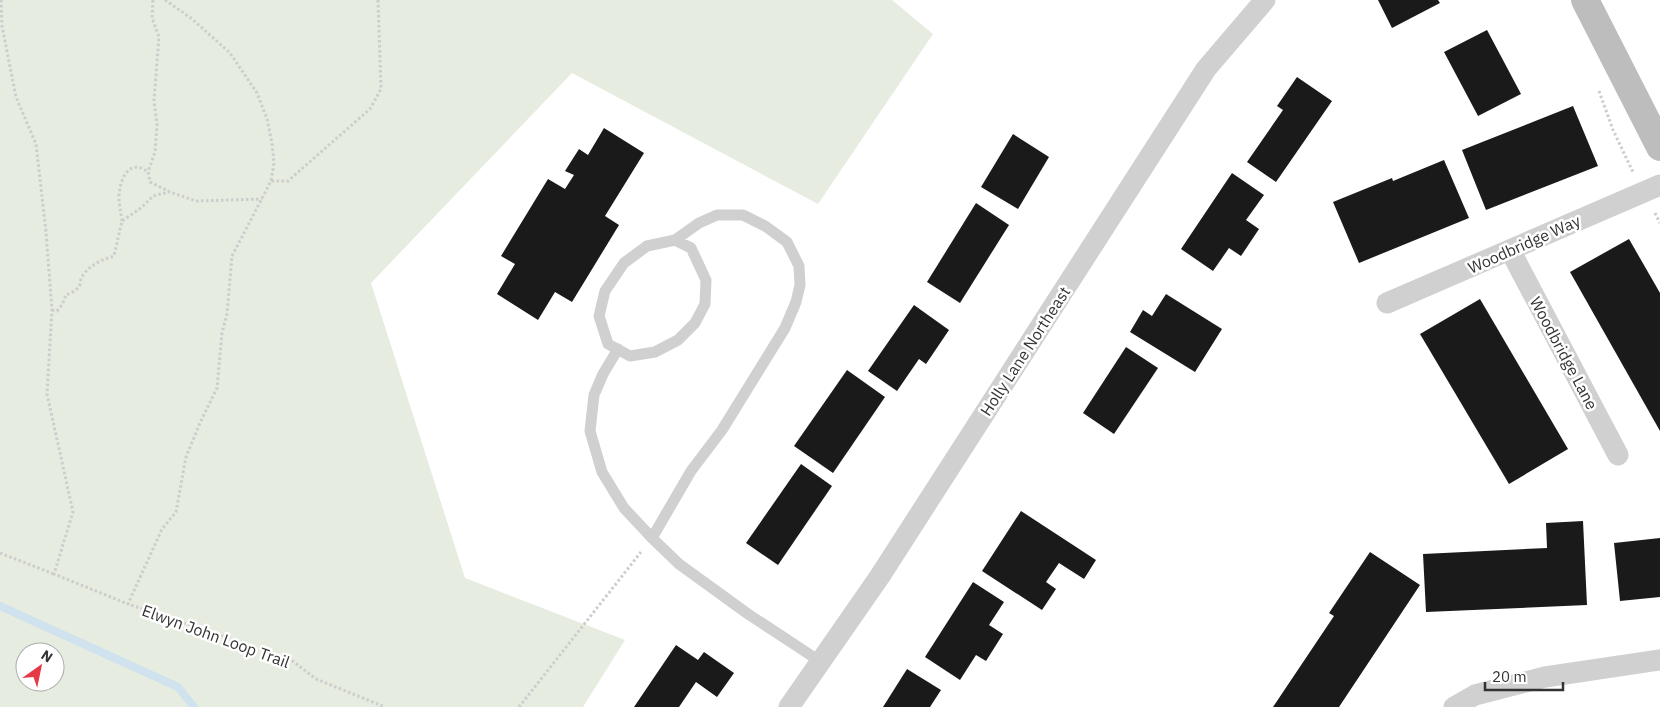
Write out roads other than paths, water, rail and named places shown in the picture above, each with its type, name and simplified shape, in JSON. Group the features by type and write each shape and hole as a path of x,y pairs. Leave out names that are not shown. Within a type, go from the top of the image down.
{"main road":[{"path":"1585,0 1657,132"}],"street":[{"name":"Holly Lane Northeast","path":"790,707 880,576 1206,69 1265,0"},
{"name":"Woodbridge Way","path":"1388,303 1652,188"},
{"name":"Woodbridge Lane","path":"1510,250 1618,456"},
{"path":"1454,707 1475,695 1545,677 1660,660"}],"lane":[{"path":"652,538 691,471 722,430 785,328 796,302 800,285 799,266 787,242 765,226 743,215 717,215 699,223 676,240 646,246 624,263 605,291 599,316 608,344 630,356 655,352 678,340 695,323 705,304 706,280 691,248 676,240"},
{"path":"618,349 594,395 590,431 602,472 624,508 679,564 748,614 821,662"}],"waterway":[{"path":"0,606 178,687 194,707"}]}
